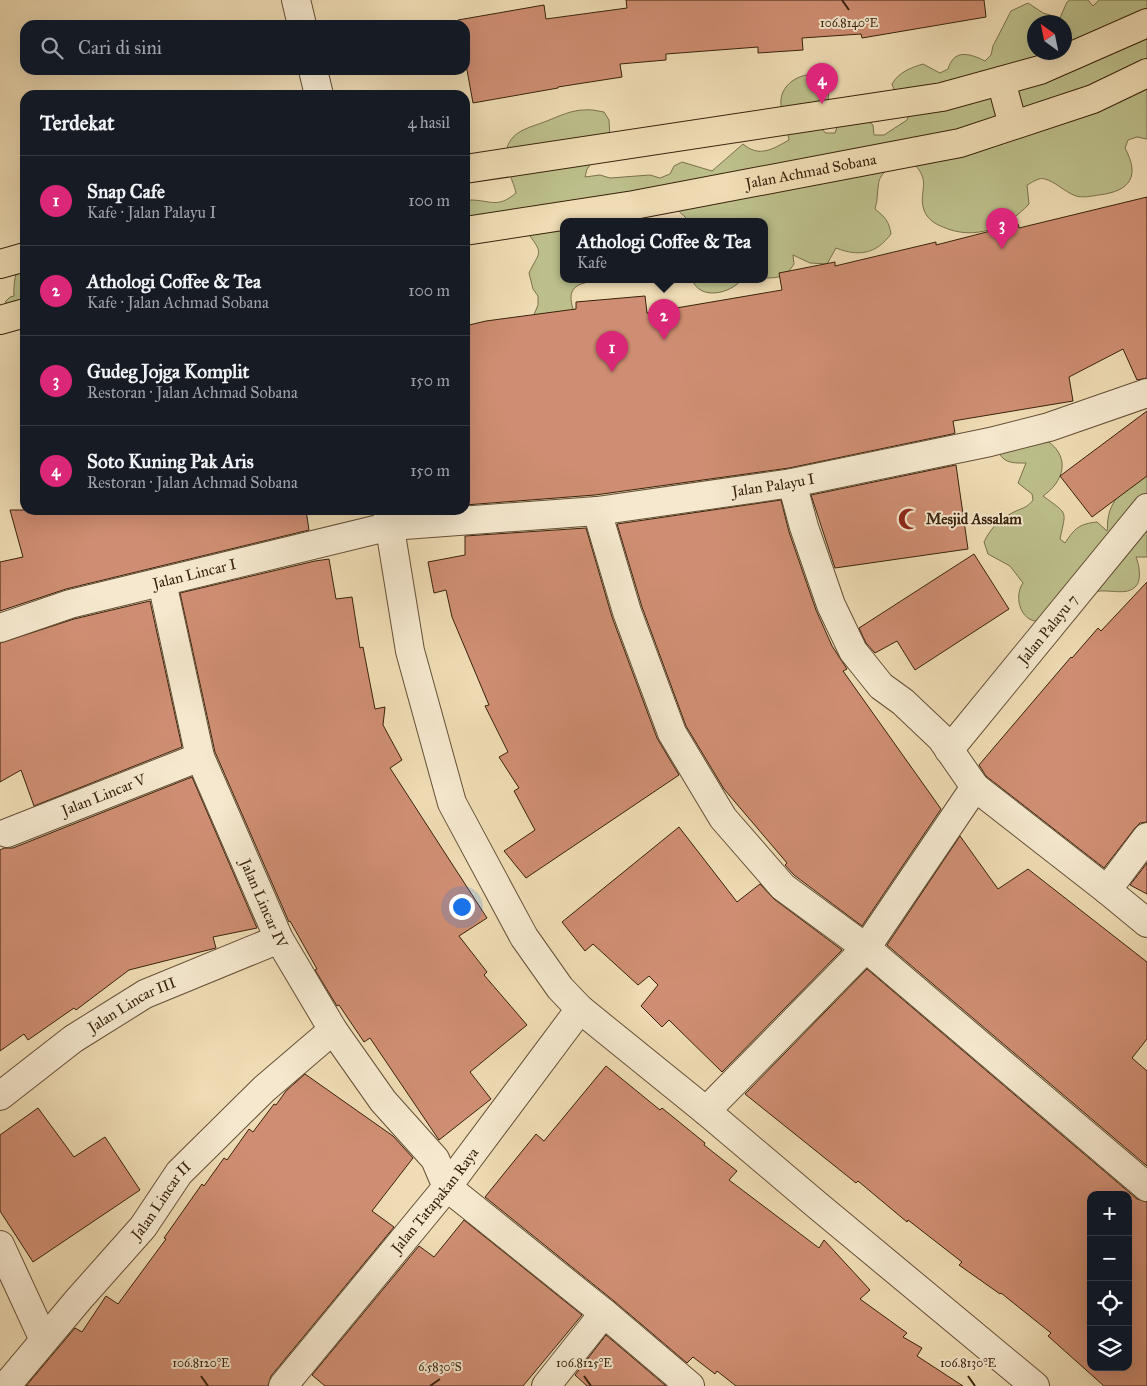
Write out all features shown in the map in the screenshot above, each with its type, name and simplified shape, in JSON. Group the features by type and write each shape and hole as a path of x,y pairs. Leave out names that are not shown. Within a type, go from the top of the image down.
{"main road":[{"path":"470,168 942,97 1040,70 1147,22"},
{"name":"Jalan Achmad Sobana","path":"470,231 634,205 960,143 1093,99 1147,73"},
{"path":"1001,81 1012,125"},
{"path":"0,264 20,258"},
{"path":"0,320 20,314"}],"street":[{"path":"296,0 301,20"},
{"path":"314,75 318,90"},
{"name":"Jalan Palayu I","path":"389,518 597,511 792,483 990,442 1048,426 1147,394"},
{"path":"792,483 804,526 831,605 853,651 881,686 903,702 941,738 975,787 1147,923"},
{"name":"Jalan Palayu 7","path":"950,750 1147,508"},
{"path":"597,511 627,612 672,732 723,818 783,887 866,948 1147,1187"},
{"path":"389,518 410,651 452,803 524,936 560,988 580,1009 706,1111 1035,1386"},
{"name":"Jalan Lincar I","path":"0,628 70,604 162,582 389,518"},
{"name":"Jalan Lincar IV","path":"162,582 200,757 279,939 333,1030 383,1101 435,1159 447,1187"},
{"name":"Jalan Lincar V","path":"7,833 200,757"},
{"path":"706,1111 866,948 975,787"},
{"path":"1107,890 1147,838"},
{"name":"Jalan Lincar III","path":"0,1096 73,1039 145,994 279,939"},
{"name":"Jalan Tatapakan Raya","path":"283,1386 447,1187 580,1009"},
{"name":"Jalan Lincar II","path":"6,1386 143,1227 178,1173 264,1089 333,1030"},
{"path":"447,1187 604,1313 690,1386"},
{"path":"0,1245 44,1340"},
{"path":"546,1386 604,1313"}],"green space":[{"path":"1070,0 1088,0 1093,6 1099,0 1147,0 1147,139 1137,137 1128,140 1125,148 1130,158 1132,174 1130,180 1119,190 1088,197 1079,197 1048,180 1038,179 1027,185 1029,204 1011,220 989,230 966,233 940,226 927,216 922,198 923,178 916,166 894,167 881,176 875,209 888,222 891,234 885,241 873,250 860,253 836,248 827,264 810,263 793,255 794,264 788,272 782,276 769,278 768,218 686,218 675,205 585,218 560,218 560,283 584,283 575,287 571,297 573,309 580,326 531,322 538,305 538,296 533,289 529,273 538,251 529,235 470,222 470,200 499,202 516,193 506,160 507,148 513,137 523,130 561,115 575,111 592,110 604,112 609,120 610,139 587,169 585,177 600,175 610,178 650,175 660,178 670,174 674,166 682,162 712,171 743,144 755,151 766,151 777,146 789,140 781,105 783,91 792,81 811,74 818,74 827,87 827,106 819,127 826,133 835,133 838,124 866,119 873,125 874,135 884,135 907,120 910,112 895,92 892,84 901,73 923,64 940,73 948,69 954,58 963,54 985,61 991,55 993,46 1011,11 1028,3 1043,13 1050,15 1027,15 1027,60 1072,60 1072,15 1061,15 1067,2"},
{"path":"20,262 20,310 5,302 14,296 16,273"},
{"path":"694,283 738,283 731,288 716,293 708,293"},
{"path":"1040,438 1043,443 1049,442 1056,449 1062,463 1062,470 1055,484 1043,496 1064,514 1060,539 1065,543 1075,530 1086,524 1097,522 1107,531 1110,511 1117,497 1147,472 1147,557 1136,557 1139,576 1138,583 1132,589 1122,592 1095,592 1050,617 1036,621 1030,619 1021,610 1019,596 1023,583 1010,566 988,554 984,542 993,527 1001,520 1027,506 1033,500 1032,494 1018,483 1026,463 1007,461 999,453"}],"building":[{"path":"626,0 984,0 986,17 862,38 861,34 802,38 803,50 758,53 758,47 666,54 666,60 620,64 622,77 473,103 468,75 470,75 470,20 458,20 544,5 546,19 627,8"},
{"path":"1147,197 1147,378 1137,380 1123,349 1069,377 1073,401 953,421 955,433 952,434 789,468 595,495 470,505 470,325 576,309 576,302 645,296 647,313 782,290 779,273 835,262 835,266 936,242 936,245 1018,224 1019,228"},
{"path":"1147,411 1147,476 1092,517 1060,476"},
{"name":"Mesjid Assalam","path":"956,465 968,549 835,568 811,495"},
{"path":"781,500 789,532 816,610 832,646 847,669 843,671 941,809 862,926 794,875 785,865 787,863 724,789 686,726 642,607 617,524"},
{"path":"10,510 20,510 20,515 307,515 309,530 66,589 0,611 0,562 23,557"},
{"path":"586,528 612,617 657,738 679,775 526,878 504,851 535,830 514,791 519,788 499,757 508,752 485,706 489,705 452,617 446,590 434,593 428,562 465,555 465,536"},
{"path":"974,554 1009,609 915,670 897,641 875,653 866,643 859,628"},
{"path":"329,559 336,599 352,597 360,648 363,647 375,709 385,707 383,725 402,760 390,768 487,918 459,936 487,972 484,975 527,1025 470,1072 491,1099 439,1140 370,1038 364,1042 339,1005 337,1006 289,922 215,752 180,593"},
{"path":"1147,582 1147,822 1140,823 1135,828 1104,868 986,776 979,765 1071,657 1098,628 1101,631"},
{"path":"150,601 182,747 34,806 21,770 0,782 0,643 74,619"},
{"path":"192,777 257,928 213,937 216,948 129,970 76,1010 74,1008 28,1040 24,1034 0,1051 0,850 13,848"},
{"path":"679,827 737,902 760,884 774,899 842,950 722,1072 669,1020 662,1027 641,1006 658,985 649,976 638,985 593,944 585,951 562,922"},
{"path":"960,836 998,889 1028,869 1147,962 1147,1039 1132,1058 1147,1071 1147,1166 887,945"},
{"path":"1147,863 1147,894 1130,885"},
{"path":"867,969 1128,1191 1087,1191 1087,1371 1048,1336 1051,1333 1001,1293 959,1265 962,1262 908,1220 907,1222 858,1181 856,1183 745,1094"},
{"path":"606,1066 660,1110 662,1108 737,1171 729,1180 819,1248 824,1240 870,1290 860,1299 907,1333 903,1337 922,1348 917,1356 963,1386 736,1386 717,1371 715,1374 693,1357 687,1363 614,1301 485,1197 536,1134 544,1141"},
{"path":"305,1074 393,1136 413,1158 372,1211 394,1227 271,1376 268,1386 26,1386 75,1328 82,1332 106,1296 118,1304 166,1239 164,1238 202,1184 204,1186 224,1158 227,1160 249,1129 253,1132 274,1104 276,1105 286,1091"},
{"path":"38,1108 74,1157 105,1137 140,1190 33,1262 0,1211 0,1135"},
{"path":"1132,1195 1137,1199 1147,1202 1147,1386 1104,1386 1087,1371 1132,1371"},
{"path":"464,1220 582,1315 523,1386 325,1386 312,1375 419,1246 434,1257"},
{"path":"606,1335 666,1386 587,1386 575,1375"}],"place":[{"name":"Soto Kuning Pak Aris","path":"822,104"},
{"name":"Gudeg Jojga Komplit","path":"1002,249"},
{"name":"Athologi Coffee & Tea","path":"664,340"},
{"name":"Snap Cafe","path":"612,372"},
{"name":"Mesjid Assalam","path":"909,519"}]}
